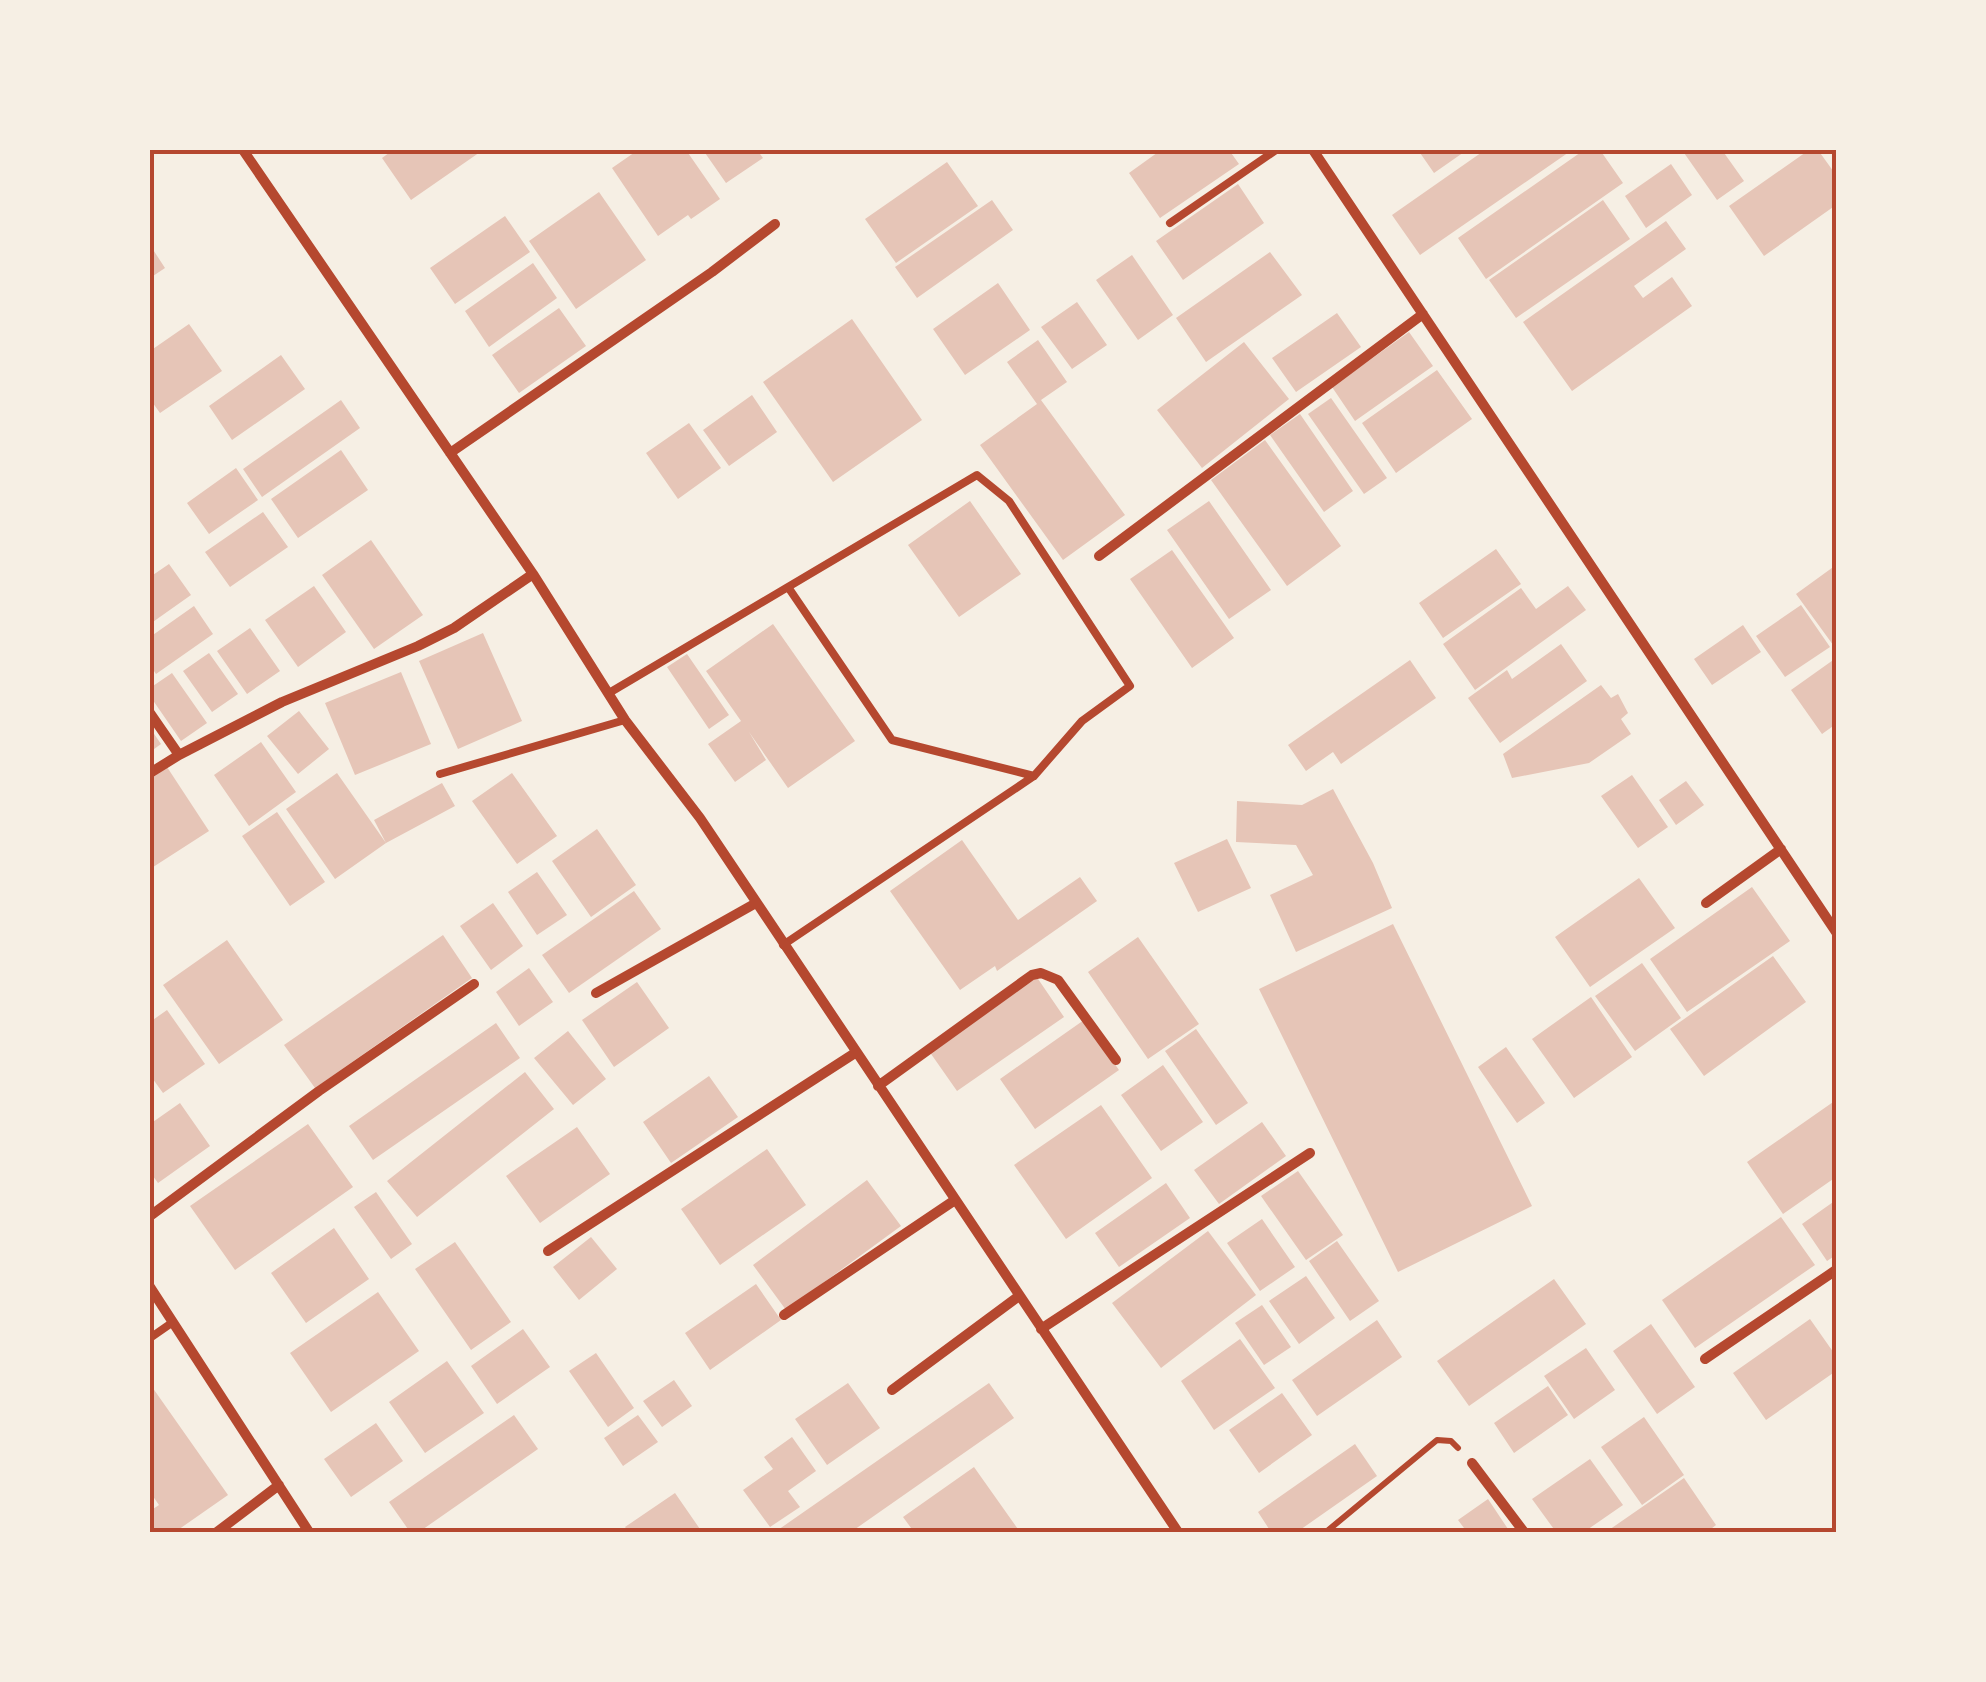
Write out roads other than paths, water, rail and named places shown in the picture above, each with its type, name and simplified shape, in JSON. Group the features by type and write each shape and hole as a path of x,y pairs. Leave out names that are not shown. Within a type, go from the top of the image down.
{"street":[{"path":"243,150 533,574 624,720 700,818 1178,1532"},
{"path":"1313,150 1836,932"},
{"path":"450,453 775,224"},
{"path":"1100,556 1423,314"},
{"path":"150,774 179,754 282,702 454,628 533,574"},
{"path":"150,713 179,754"},
{"path":"1706,903 1781,849"},
{"path":"596,993 756,903"},
{"path":"878,1086 1032,975 1041,973 1058,980 1116,1060"},
{"path":"150,1216 319,1091 474,984"},
{"path":"548,1251 855,1052"},
{"path":"1042,1329 1310,1153"},
{"path":"784,1315 955,1200"},
{"path":"1704,1359 1836,1270"},
{"path":"150,1288 309,1532"},
{"path":"892,1390 1019,1296"},
{"path":"1472,1463 1524,1532"},
{"path":"216,1532 279,1486"}],"lane":[{"path":"1170,223 1276,150"},
{"path":"609,693 977,476 1009,501 1130,686 1082,720 1034,776 783,944"},
{"path":"788,587 892,740 1034,776"},
{"path":"440,774 624,720"},
{"path":"150,1338 173,1322"}]}
